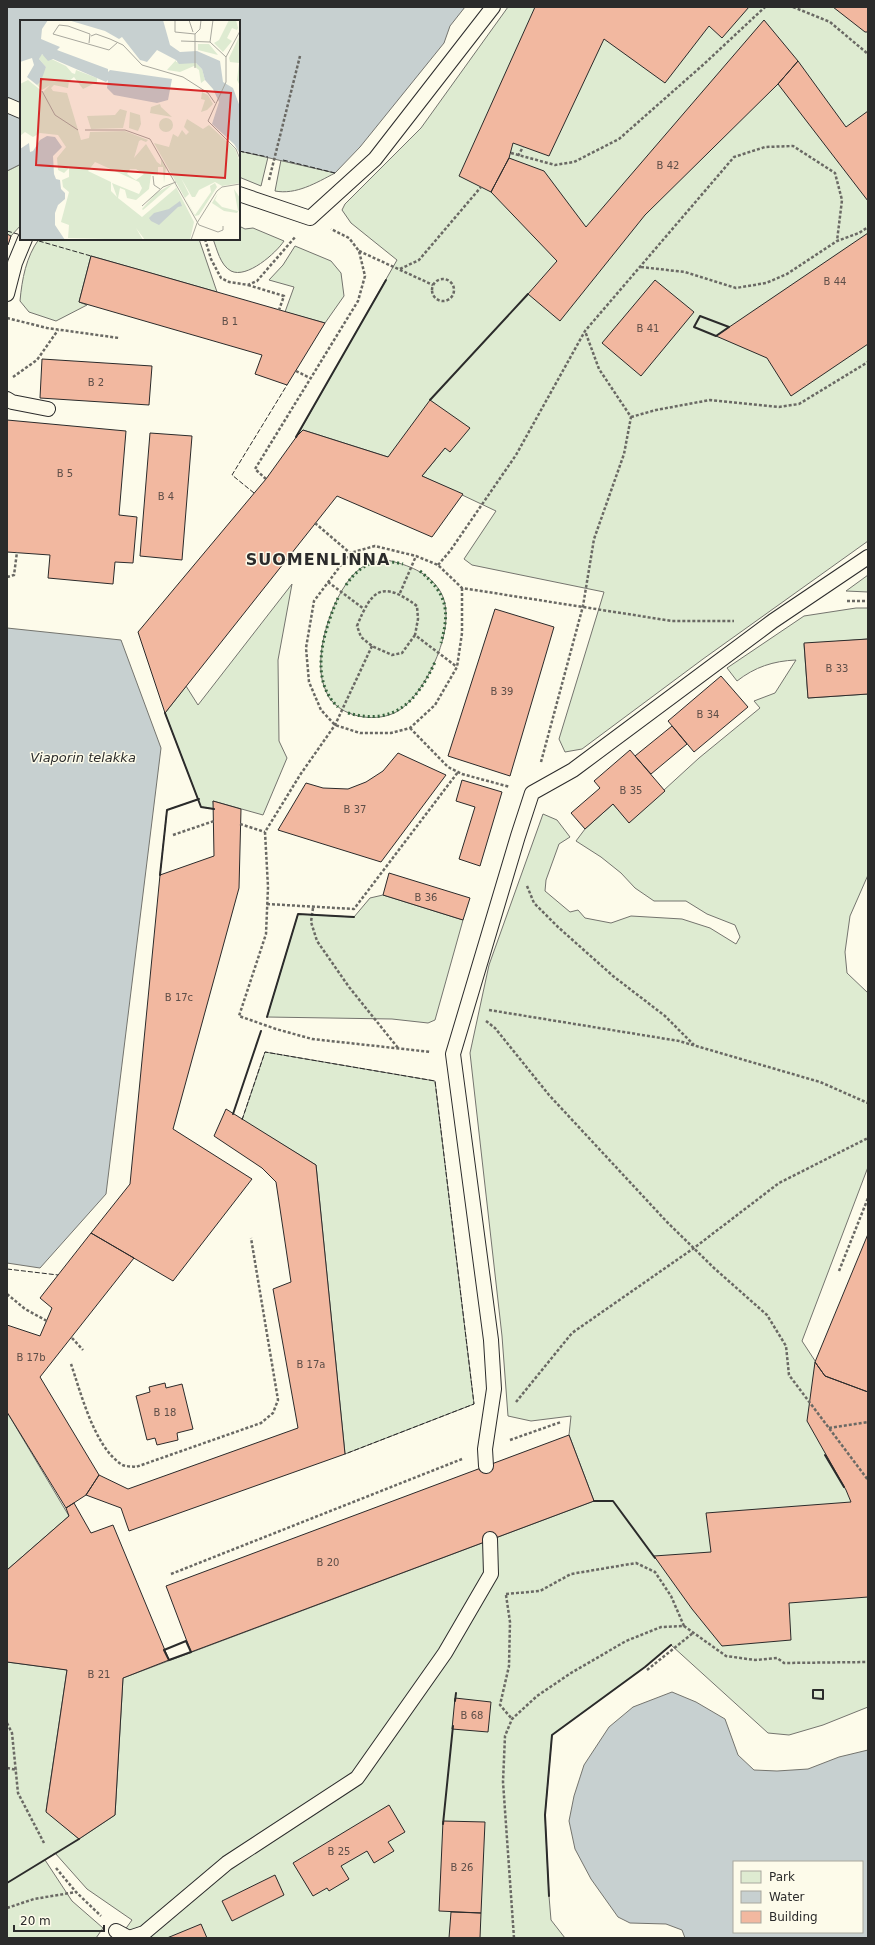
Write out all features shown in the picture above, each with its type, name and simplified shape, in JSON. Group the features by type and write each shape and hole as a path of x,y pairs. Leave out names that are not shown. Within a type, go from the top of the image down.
{"lane":[{"path":"240,194 310,218 375,159 493,7"},
{"path":"7,105 20,111"},
{"path":"7,294 15,263 25,240"},
{"path":"7,399 12,402 48,409"},
{"path":"486,1466 485,1449 494,1389 491,1340 454,1054 467,1006 532,793 573,770 773,621 868,557"},
{"path":"116,1931 129,1938 144,1933 227,1863 357,1778 445,1653 491,1574 490,1539"}],"path":[{"path":"511,153 555,165 574,162 619,139 704,64 765,7"},
{"path":"792,7 830,22 868,54"},
{"path":"275,158 300,56"},
{"path":"438,565 450,551 516,455 585,331 734,157 765,147 793,146 835,173 842,200 837,241"},
{"path":"518,156 523,147"},
{"path":"400,269 419,260 481,187"},
{"path":"248,285 257,281 271,266 310,218 349,238 359,250 433,285"},
{"path":"641,267 685,272 736,288 766,283 787,274 837,241 859,233 868,227"},
{"path":"205,240 211,259 221,278 229,282 248,285 284,296 279,310"},
{"path":"266,479 255,469 358,301 365,276 359,250"},
{"path":"438,280 449,280 455,288 453,296 448,301 436,299 432,293 433,285 438,280"},
{"path":"7,318 58,330 119,338"},
{"path":"7,381 37,360 58,330"},
{"path":"410,728 448,767 458,772 532,793 583,606 594,539 624,454 631,417 599,369 585,331"},
{"path":"631,417 656,410 710,400 779,407 799,404 868,362"},
{"path":"296,370 310,378"},
{"path":"315,523 350,553"},
{"path":"462,588 462,633 457,667 435,705 410,728 391,733 360,733 335,725 321,710 309,682 306,648 314,601 350,553 375,546 416,556 438,565 462,588 672,621 773,621"},
{"path":"7,577 14,575 17,552"},
{"path":"400,593 416,556"},
{"path":"328,582 364,609"},
{"path":"383,591 400,593 417,606 418,619 415,635 402,653 392,655 372,646 361,637 357,626 364,609 373,595 383,591"},
{"path":"415,635 457,667"},
{"path":"372,646 335,725 300,775 265,832 267,904 266,934 239,1016 276,1029 312,1039 454,1054"},
{"path":"267,904 314,908 354,909 458,772"},
{"path":"173,835 214,821"},
{"path":"240,824 265,832"},
{"path":"525,882 534,903 548,918 613,976 665,1016 695,1045"},
{"path":"314,908 311,922 317,941 349,987 398,1049"},
{"path":"467,1006 679,1041 820,1082 868,1103"},
{"path":"467,1006 495,1028 549,1095 694,1248 767,1315 786,1346 789,1375 868,1480"},
{"path":"514,1405 572,1333 694,1248 779,1183 868,1138"},
{"path":"839,1271 868,1198"},
{"path":"71,1364 85,1403 101,1440 110,1453 122,1465 136,1467 260,1422 273,1413 278,1400 251,1238"},
{"path":"7,1294 25,1309 47,1321"},
{"path":"72,1338 83,1350"},
{"path":"170,1574 485,1449 561,1422"},
{"path":"829,1428 868,1422"},
{"path":"512,1719 500,1705 509,1666 510,1622 506,1594 540,1591 571,1574 636,1563 655,1572 671,1596 684,1626 726,1656 755,1660 777,1658 784,1662 868,1662"},
{"path":"514,1938 503,1782 505,1736 512,1719 537,1696 571,1673 626,1641 662,1627 684,1626"},
{"path":"647,1670 693,1633"},
{"path":"7,1723 12,1733 17,1770 18,1794 44,1843"},
{"path":"7,1768 17,1770"},
{"path":"56,1868 76,1892 116,1931"},
{"path":"7,1908 34,1899 76,1892"}],"green space":[{"path":"508,7 868,7 868,541 703,659 582,749 565,752 559,739 604,592 472,565 464,559 496,511 422,476 445,448 469,428 388,457 303,430 297,436 397,260 351,223 342,210 345,204 421,128"},
{"path":"240,151 268,157 261,186 240,177"},
{"path":"281,160 335,173 298,190 283,192 275,191"},
{"path":"20,164 20,226 11,236 7,247 7,171"},
{"path":"240,226 245,229 253,228 284,241 268,258 253,268 245,271 231,271 224,265 213,240 240,240"},
{"path":"38,240 199,240 217,292 91,256 79,302 87,305 56,321 29,312 20,301 25,268"},
{"path":"295,246 331,261 341,273 344,296 325,323 285,312 294,287 269,280 283,265"},
{"path":"387,560 417,570 435,584 440,591 445,605 446,621 443,639 437,657 429,674 409,702 398,711 390,715 372,718 362,717 345,711 337,706 328,696 321,673 323,640 334,606 351,577 364,566"},
{"path":"868,575 868,592 846,591"},
{"path":"292,584 278,660 279,741 287,758 263,815 213,801 214,809 201,807 165,713 186,686 198,705"},
{"path":"856,608 868,608 868,639 804,644 808,698 868,694 868,875 850,916 845,952 847,973 868,993 868,1167 802,1341 825,1376 868,1392 868,1707 823,1725 789,1735 768,1733 671,1645 645,1667 552,1735 545,1815 549,1896 551,1920 565,1938 119,1938 132,1920 87,1889 55,1853 45,1860 72,1901 103,1928 96,1938 7,1938 7,1662 67,1670 46,1811 79,1839 115,1815 123,1678 594,1501 569,1435 571,1416 531,1421 508,1416 502,1336 470,1053 489,965 543,814 557,820 570,837 559,844 546,880 545,891 570,912 578,910 585,918 611,923 631,916 682,919 710,928 736,944 740,937 735,925 707,914 686,901 654,901 635,888 621,873 601,857 576,841 585,829 613,804 629,822 699,758 760,708 754,701 775,693 796,660 772,663 758,668 737,681 727,668 804,616"},
{"path":"383,895 463,920 435,1020 428,1023 392,1019 267,1017 298,914 354,917 370,898"},
{"path":"265,1052 435,1081 474,1404 345,1454 316,1165 242,1120"},
{"path":"7,1412 69,1516 7,1570"}],"water":[{"path":"7,7 465,7 450,26 444,43 360,147 335,173 240,151 240,20 20,20 20,164 7,171"},
{"name":"Viaporin telakka","path":"7,628 121,640 161,748 106,1194 40,1268 7,1263"},
{"path":"672,1692 696,1702 725,1719 738,1755 754,1770 777,1771 808,1769 839,1757 868,1750 868,1938 685,1938 682,1930 666,1924 630,1923 618,1917 591,1879 575,1849 569,1821 574,1796 584,1765 609,1727 633,1707"}],"building":[{"path":"535,7 749,7 722,38 709,26 665,83 604,39 549,156 513,143 509,158 491,192 459,176"},
{"path":"833,7 868,7 868,32 865,32"},
{"path":"764,20 798,61 778,84 645,215 560,321 528,294 557,261 491,192 509,158 544,171 586,227"},
{"path":"798,61 846,127 868,111 868,201 778,84"},
{"path":"868,233 868,344 791,396 767,358 716,336"},
{"path":"7,234 11,236 8,245 7,245"},
{"path":"91,256 325,323 287,385 255,374 262,355 79,302"},
{"path":"655,280 694,312 641,376 602,343"},
{"path":"42,359 152,366 149,405 40,398"},
{"path":"430,400 470,428 450,452 445,448 422,476 463,494 432,537 337,496 165,713 138,632 266,479 297,436 303,430 388,457"},
{"path":"7,420 126,431 119,515 137,517 133,563 115,562 113,584 48,578 50,555 7,552"},
{"path":"150,433 192,436 182,560 140,556"},
{"path":"495,609 554,627 510,776 448,756"},
{"path":"868,639 868,694 808,698 804,643"},
{"path":"721,676 748,707 694,752 668,721"},
{"path":"672,726 687,744 651,774 635,756"},
{"path":"630,750 665,791 629,823 613,804 585,829 571,813 600,788 594,781"},
{"path":"398,753 446,775 381,862 278,830 306,783 323,788 348,789 366,782 383,771"},
{"path":"462,780 502,792 480,866 459,859 475,807 456,801"},
{"path":"213,801 241,809 239,888 173,1129 252,1179 173,1281 91,1233 130,1184 160,875 214,856"},
{"path":"389,873 470,898 463,920 383,895"},
{"path":"226,1109 316,1165 345,1454 129,1531 121,1508 86,1495 99,1475 128,1489 298,1428 273,1289 291,1282 276,1182 262,1168 214,1136"},
{"path":"91,1233 134,1258 40,1377 99,1475 86,1495 66,1508 7,1412 7,1325 40,1336 52,1308 40,1298"},
{"path":"868,1234 868,1392 825,1376 815,1362"},
{"path":"815,1362 825,1376 868,1392 868,1597 789,1603 791,1640 722,1646 692,1609 654,1556 711,1552 706,1513 851,1502 846,1490 807,1421"},
{"path":"165,1383 166,1388 182,1384 193,1429 177,1433 178,1440 157,1445 155,1438 147,1440 136,1396 150,1392 149,1387"},
{"path":"569,1435 594,1501 191,1652 166,1586"},
{"path":"74,1503 91,1533 113,1525 169,1660 123,1678 115,1815 79,1839 46,1812 67,1670 7,1662 7,1570 69,1516 66,1508"},
{"path":"455,1698 491,1702 488,1732 452,1729"},
{"path":"389,1805 405,1832 388,1842 394,1851 374,1863 367,1851 341,1866 349,1879 329,1891 327,1888 313,1896 293,1863"},
{"path":"443,1821 485,1822 481,1913 439,1911"},
{"path":"275,1875 284,1895 232,1921 222,1901"},
{"path":"451,1912 481,1913 480,1938 449,1938"},
{"path":"201,1924 207,1938 167,1938"}],"hedge":[{"path":"346,585 358,571 371,564 378,562 394,562 403,564"},
{"path":"420,571 436,587 444,603 445,621 441,643"},
{"path":"338,598 324,639 321,669 323,683 329,696 338,707"},
{"path":"348,713 364,716 378,716 391,713 402,707 412,699 420,689 435,662"}],"fence":[{"path":"240,151 268,157"},
{"path":"283,160 335,173"},
{"path":"7,231 20,235"},
{"path":"35,240 91,256"},
{"path":"254,493 232,475 287,385"},
{"path":"160,875 167,810 199,799"},
{"path":"242,1120 265,1052 435,1081 474,1404 345,1454"},
{"path":"7,1269 58,1275"}],"wall":[{"path":"296,437 386,280"},
{"path":"430,400 528,294"},
{"path":"700,316 729,327 716,336 694,327 700,316"},
{"path":"165,713 201,807 214,809"},
{"path":"160,875 167,810 199,799"},
{"path":"267,1017 298,914 354,917"},
{"path":"233,1114 261,1031"},
{"path":"825,1455 844,1487"},
{"path":"594,1501 613,1501 655,1558"},
{"path":"186,1641 191,1652 169,1660 164,1650 186,1641"},
{"path":"549,1896 545,1815 552,1735 645,1667 671,1645"},
{"path":"813,1690 823,1690 823,1699 813,1698 813,1690"},
{"path":"455,1701 456,1693"},
{"path":"443,1824 453,1726"},
{"path":"7,1883 79,1839"}],"district":[{"name":"SUOMENLINNA","path":"318,559"}]}
